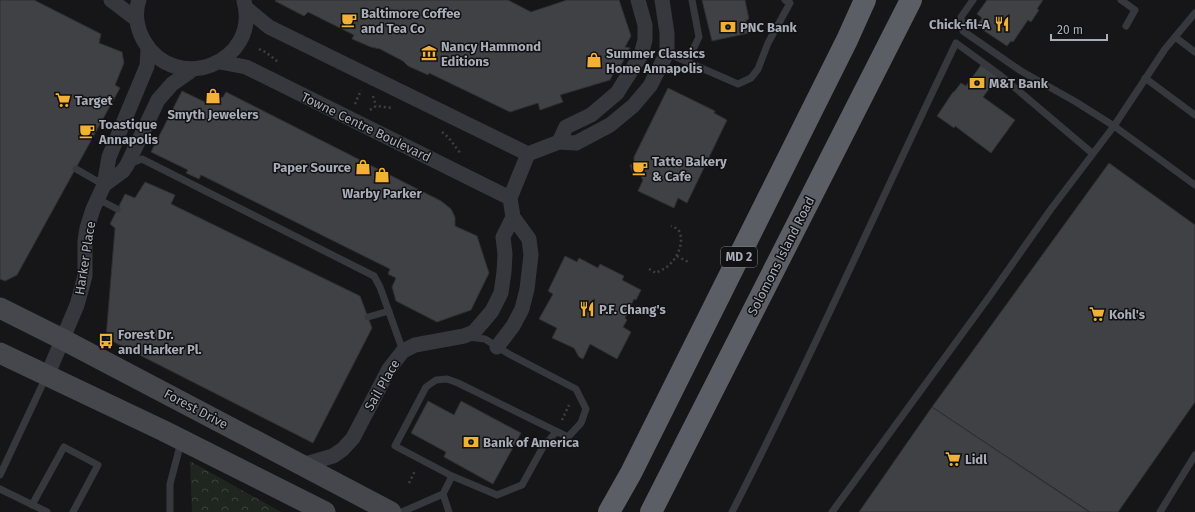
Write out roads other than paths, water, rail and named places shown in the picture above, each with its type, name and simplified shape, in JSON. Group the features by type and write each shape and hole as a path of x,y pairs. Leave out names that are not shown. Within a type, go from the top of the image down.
{"highway":[{"name":"MD 2","path":"608,510 634,466 847,40 865,0"},
{"name":"Solomons Island Road","path":"651,512 911,0"}],"main road":[{"name":"Forest Drive","path":"0,308 391,512"},
{"path":"0,353 182,440 325,512"}],"street":[{"path":"111,0 136,19"},
{"path":"139,0 136,19 140,35 148,49 157,58 168,64 179,68 192,70 206,68 220,62 232,52 241,38 246,24 245,4"},
{"path":"560,142 566,127 590,116 617,93 640,55 645,40 645,25 638,0"},
{"path":"245,4 269,27 528,154 560,142 576,143 610,125 634,106 650,86 667,53 667,33 662,0"},
{"name":"Harker Place","path":"47,376 77,305 85,276 85,241 87,228 104,185 109,158 147,66 148,49"},
{"name":"Towne Centre Boulevard","path":"220,62 246,67 510,198"},
{"path":"104,185 123,171 127,165 158,100 172,84 192,70"},
{"path":"497,347 513,326 522,310 528,289 531,255 529,239 513,217 510,198 528,154"},
{"name":"Sail Place","path":"302,465 333,456 353,438 389,369 402,351 415,345 464,336 474,332 492,311 501,293 505,254 503,237 513,217"}],"lane":[{"path":"687,62 699,36 692,0"},
{"path":"667,53 738,84 751,78 758,70 768,43 790,3 785,0"},
{"path":"973,0 961,17 963,31 1021,71 1076,102 1114,126 1195,185"},
{"path":"1121,0 1135,10 1126,26"},
{"path":"832,512 1092,153 1114,126 1165,49 1195,13"},
{"path":"1175,36 1195,52"},
{"path":"732,512 788,403 894,173 956,43 1000,75 1092,153"},
{"path":"1145,78 1195,115"},
{"path":"127,165 142,159 374,276 389,311 402,351"},
{"path":"76,169 104,185"},
{"path":"98,199 117,209"},
{"path":"368,317 389,311"},
{"path":"464,336 484,339 576,389 586,409 581,423 568,437 458,382 447,379 436,380 426,387 396,446 452,476 497,495 522,485 543,448 556,432"},
{"path":"0,475 47,376"},
{"path":"170,512 170,484 182,440"},
{"path":"32,505 64,446 98,466 73,512"},
{"path":"1160,512 1195,455"},
{"path":"402,512 443,494 452,476"},
{"path":"0,489 47,512"},
{"path":"443,494 449,512"}],"place":[{"name":"Baltimore Coffee and Tea Co","path":"349,20"},
{"name":"Chick-fil-A","path":"1002,24"},
{"name":"PNC Bank","path":"728,27"},
{"name":"Nancy Hammond Editions","path":"429,53"},
{"name":"Summer Classics Home Annapolis","path":"594,60"},
{"name":"M&T Bank","path":"977,83"},
{"name":"Smyth Jewelers","path":"213,96"},
{"name":"Target","path":"63,100"},
{"name":"Toastique Annapolis","path":"87,131"},
{"name":"Paper Source","path":"363,167"},
{"name":"Tatte Bakery & Cafe","path":"640,168"},
{"name":"Warby Parker","path":"382,175"},
{"name":"P.F. Chang's","path":"587,309"},
{"name":"Kohl's","path":"1097,314"},
{"name":"Forest Dr. and Harker Pl.","path":"106,341"},
{"name":"Bank of America","path":"471,442"},
{"name":"Lidl","path":"953,459"}]}
